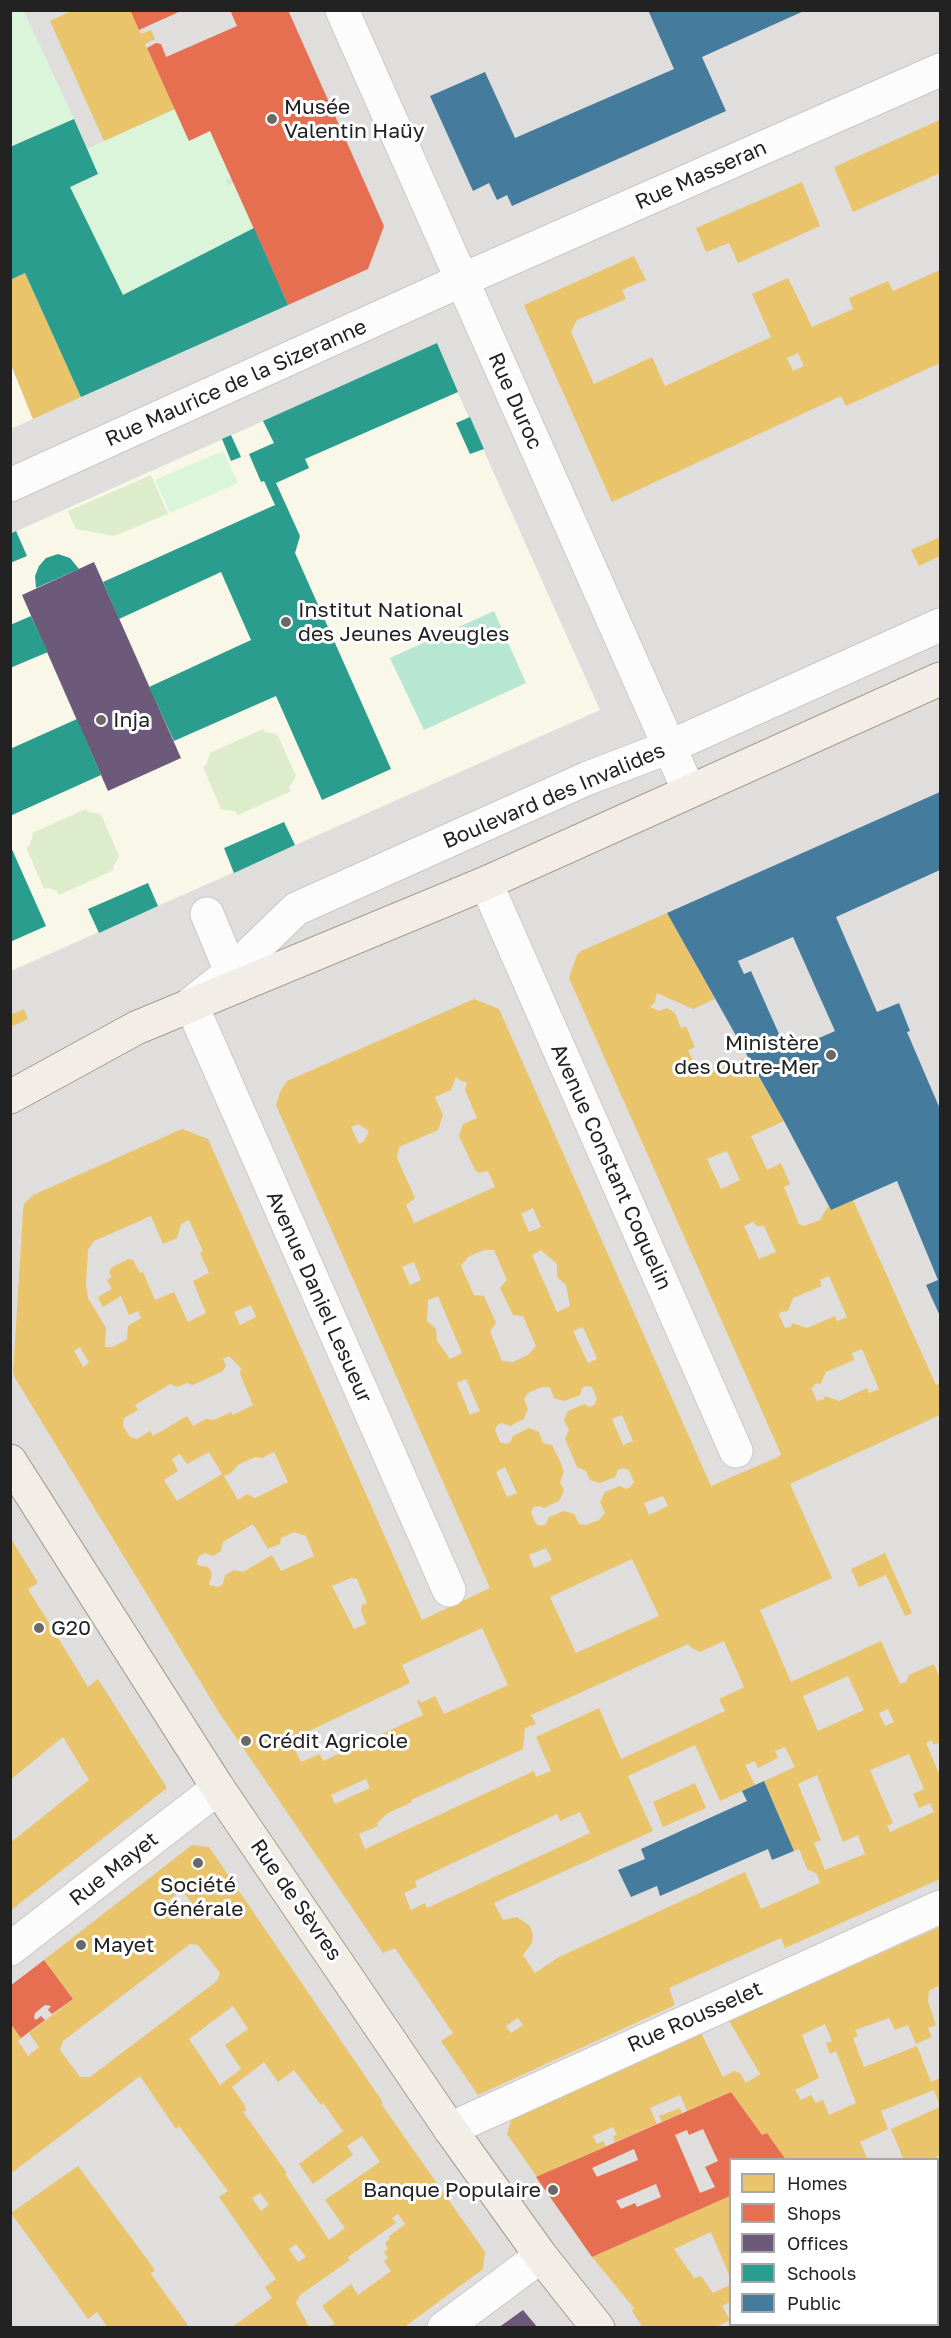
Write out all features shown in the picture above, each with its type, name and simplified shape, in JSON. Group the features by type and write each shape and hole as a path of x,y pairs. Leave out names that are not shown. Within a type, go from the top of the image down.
{"main road":[{"name":"Boulevard des Invalides","path":"10,1097 112,1040 191,1004 234,980 486,883 940,679"},
{"name":"Rue de Sèvres","path":"10,1461 218,1788 450,2129 542,2256 598,2328"}],"street":[{"name":"Rue Duroc","path":"342,10 689,791"},
{"name":"Rue Masseran","path":"462,280 940,70"},
{"name":"Rue Maurice de la Sizeranne","path":"10,485 462,280"},
{"name":"Boulevard des Invalides","path":"234,980 297,909 588,778 669,747 940,624"},
{"name":"Avenue Constant Coquelin","path":"486,883 736,1451"},
{"path":"207,914 234,980"},
{"name":"Avenue Daniel Lesueur","path":"191,1004 449,1590"},
{"name":"Rue Mayet","path":"10,1949 218,1788"},
{"name":"Rue Rousselet","path":"450,2129 940,1907"},
{"path":"444,2328 542,2256"}],"shaded area":[{"path":"11,11 940,11 940,2327 11,2328"},
{"name":"Institut National des Jeunes Aveugles","path":"436,344 600,710 11,971 10,534"},
{"path":"10,363 33,419 11,429 10,429"}],"green space":[{"path":"10,11 24,11 74,119 11,148"},
{"path":"175,109 189,141 210,131 231,178 226,181 228,185 234,183 254,228 123,295 70,187 98,174 87,149"},
{"path":"223,451 238,483 170,513 155,480"},
{"path":"151,475 168,514 114,536 76,529 68,511"},
{"path":"494,611 526,683 424,730 390,658"},
{"path":"263,729 264,732 277,734 296,776 289,788 291,791 238,815 236,812 221,809 203,767 206,766 210,753"},
{"path":"86,809 88,812 101,814 119,856 113,867 114,870 59,895 57,891 44,889 26,847 29,846 32,833"}],"building: Homes":[{"path":"73,10 130,10 141,34 151,30 155,39 145,44 175,109 104,141 50,21"},
{"path":"940,120 940,173 853,212 834,167"},
{"path":"802,182 820,226 738,263 729,243 706,252 696,228"},
{"path":"634,256 646,280 622,290 626,299 577,320 571,332 594,384 652,357 665,386 771,337 752,294 788,278 812,327 853,309 849,298 888,281 893,291 940,270 940,363 846,406 841,396 612,502 524,305","holes":["798,353 804,366 793,371 787,358"]},
{"path":"25,273 81,397 33,419 10,362 10,280"},
{"path":"940,537 940,556 919,566 911,550"},
{"path":"667,913 715,999 693,1009 657,993 655,1002 650,1007 659,1011 667,1008 675,1013 681,1028 686,1026 695,1047 688,1050 700,1077 747,1057 784,1121 751,1136 767,1170 781,1163 790,1184 784,1187 797,1223 804,1226 820,1220 828,1206 831,1210 853,1200 936,1385 940,1383 940,1415 790,1484 832,1578 760,1610 791,1682 881,1641 900,1684 906,1682 909,1675 934,1664 940,1679 940,1743 933,1744 932,1740 926,1743 940,1776 940,1879 785,1948 781,1938 669,1988 675,2005 478,2095 441,2041 453,2033 395,1948 383,1953 220,1714 15,1378 13,1373 23,1211 24,1204 33,1195 182,1129 208,1139 422,1620 490,1588 276,1105 287,1081 474,999 499,1009 711,1486 778,1457 781,1454 569,978 577,955 581,951","holes":["456,1077 467,1082 465,1090 477,1118 463,1124 459,1136 475,1170 479,1173 488,1171 495,1187 414,1223 406,1205 415,1198 397,1158 399,1147 438,1130 443,1115 435,1097 451,1090","358,1124 369,1131 364,1141 359,1144 351,1127","727,1151 740,1180 721,1189 707,1159","533,1208 541,1227 529,1232 521,1214","151,1216 163,1244 177,1238 181,1224 189,1220 203,1251 200,1253 209,1273 193,1281 206,1313 188,1322 174,1292 155,1300 143,1272 140,1273 133,1260 128,1259 111,1268 109,1273 112,1277 107,1280 112,1289 98,1297 103,1307 121,1296 129,1315 138,1311 141,1318 128,1326 127,1339 113,1347 105,1347 106,1328 88,1298 86,1285 88,1250 94,1241","753,1222 757,1226 764,1226 776,1252 759,1259 744,1226","484,1250 494,1250 507,1280 500,1288 513,1315 523,1316 536,1346 528,1355 513,1362 502,1361 490,1331 496,1323 484,1296 474,1295 461,1266 468,1257","541,1250 557,1264 557,1277 566,1285 570,1306 557,1312 532,1255","414,1262 421,1280 410,1285 402,1267","829,1276 847,1317 837,1321 835,1316 807,1328 792,1323 791,1327 785,1328 779,1315 781,1312 788,1311 793,1298 822,1286 820,1280","438,1296 462,1353 450,1359 437,1341 436,1329 427,1321 428,1300","251,1305 256,1317 240,1325 234,1312","583,1327 597,1359 588,1363 573,1331","80,1347 89,1363 83,1367 74,1351","862,1349 879,1389 869,1393 867,1388 839,1401 825,1396 824,1399 817,1401 811,1388 817,1383 820,1385 826,1372 854,1360 852,1353","229,1356 241,1368 240,1374 253,1405 233,1415 231,1412 214,1420 206,1419 193,1426 187,1416 153,1436 150,1431 137,1439 130,1437 123,1426 124,1418 138,1410 135,1405 170,1384 177,1387 187,1383 193,1385 223,1371 226,1365 223,1359","466,1379 480,1411 470,1415 457,1383","542,1387 550,1387 554,1398 564,1401 580,1395 582,1388 592,1387 597,1399 594,1405 590,1407 584,1404 568,1411 564,1420 569,1430 565,1439 577,1467 586,1471 590,1480 600,1483 615,1477 618,1470 623,1468 629,1470 634,1482 626,1489 620,1486 605,1492 600,1502 605,1513 599,1520 586,1525 579,1524 574,1514 564,1511 549,1517 546,1524 541,1526 536,1524 531,1512 534,1507 544,1508 559,1501 564,1491 560,1482 564,1472 559,1459 552,1445 543,1443 539,1432 529,1428 513,1436 506,1444 500,1442 495,1430 497,1425 502,1423 510,1426 524,1419 528,1409 524,1399 528,1393","622,1415 633,1441 623,1445 612,1419","209,1452 222,1474 177,1501 164,1480 178,1471 172,1459 180,1454 187,1464","274,1452 288,1482 255,1498 247,1494 238,1500 224,1476 231,1473 238,1465","505,1467 517,1493 507,1497 496,1472","663,1496 668,1506 649,1515 644,1503","253,1524 268,1549 280,1544 281,1538 294,1532 306,1536 314,1556 281,1571 272,1555 243,1572 234,1570 225,1575 223,1584 218,1587 209,1585 212,1573 208,1567 197,1565 198,1557 205,1553 213,1556 221,1551 223,1542","546,1548 552,1560 534,1568 529,1555","632,1559 659,1616 576,1653 550,1597","351,1578 357,1579 367,1603 362,1605 361,1611 366,1624 354,1629 332,1586","482,1628 508,1685 444,1714 435,1696 421,1703 419,1700 417,1701 423,1715 323,1761 320,1754 301,1762 290,1740 410,1683 402,1665","724,1641 744,1687 719,1699 725,1711 621,1759 599,1708 536,1737 551,1771 536,1777 534,1771 365,1849 359,1834 378,1826 377,1823 388,1813 412,1802 411,1800 523,1749 525,1728 536,1724 531,1715 688,1644 700,1652","848,1676 864,1710 818,1731 803,1696","888,1709 894,1722 885,1726 879,1713","695,1745 720,1801 755,1785 745,1765 755,1761 758,1768 778,1758 775,1751 785,1747 795,1767 764,1781 794,1851 799,1849 807,1869 817,1874 820,1883 761,1909 745,1872 559,1957 535,1973 523,1955 532,1943 533,1935 530,1926 517,1917 503,1920 494,1903 653,1831 628,1776","909,1754 924,1789 913,1794 919,1808 930,1803 934,1812 890,1832 887,1826 893,1823 870,1770","817,1775 843,1842 858,1835 865,1854 825,1870 814,1843 821,1840 798,1784","366,1779 370,1788 335,1804 331,1795","580,1812 590,1833 427,1908 425,1903 411,1910 404,1893 417,1887 415,1881 557,1814 560,1821","518,2018 523,2025 511,2033 506,2026"]},
{"path":"24,1009 28,1019 10,1027 10,1015"},
{"path":"10,1537 38,1583 28,1589 88,1687 98,1679 167,1788 10,1911 10,1843 89,1780 63,1737 10,1780"},
{"path":"885,1553 912,1613 905,1616 886,1575 859,1587 851,1569"},
{"path":"695,1783 706,1808 663,1827 653,1802"},
{"path":"192,1845 209,1847 382,2101 382,2105 485,2252 483,2269 403,2328 322,2328 335,2324 322,2306 351,2284 358,2295 391,2271 384,2261 388,2258 384,2252 388,2249 385,2243 390,2239 388,2237 405,2224 398,2214 392,2218 396,2223 348,2257 350,2260 300,2295 296,2303 310,2328 231,2328 272,2298 265,2287 276,2279 219,2197 228,2191 179,2126 176,2129 140,2076 10,2174 10,2023 21,2038 18,2041 28,2056 39,2047 29,2033 73,1999 44,1960","holes":["182,1890 194,1906 179,1918 168,1901","190,1944 198,1945 220,1973 217,1981 90,2077 80,2077 60,2050 63,2041","233,2006 248,2029 225,2045 241,2069 220,2085 189,2039","264,2062 278,2082 294,2070 321,2105 323,2103 343,2131 299,2164 313,2184 353,2155 347,2146 362,2136 380,2162 325,2200 345,2228 329,2240 285,2174 287,2173 243,2112 246,2110 244,2104 232,2087","260,2193 269,2205 261,2211 252,2198","296,2244 306,2257 298,2262 289,2249"]},
{"path":"940,1927 940,1985 929,1991 928,2001 936,2025 928,2028 932,2037 916,2044 908,2025 895,2030 889,2018 855,2030 858,2036 853,2038 864,2067 917,2046 931,2082 940,2078 940,2106 934,2090 881,2111 888,2129 860,2142 867,2158 785,2158 767,2133 762,2135 731,2092 687,2111 680,2095 650,2108 657,2124 615,2142 613,2136 617,2135 613,2127 593,2136 597,2144 603,2141 606,2146 537,2177 507,2134 512,2117 701,2033 723,2077 734,2071 740,2073 746,2083 760,2074 729,2021","holes":["825,2024 832,2041 826,2043 830,2054 836,2051 856,2103 829,2115 823,2100 816,2103 811,2095 801,2100 795,2090 819,2078 802,2035"]},
{"path":"940,2107 940,2155 935,2158 903,2158 891,2129"},
{"path":"680,2108 682,2113 662,2122 659,2116"},
{"path":"78,2166 155,2270 151,2274 190,2328 108,2328 97,2312 88,2319 11,2213"},
{"path":"940,2175 939,2218 939,2176"},
{"path":"729,2196 729,2275 711,2232 674,2249 694,2278 701,2276 713,2293 729,2285 729,2302 722,2306 729,2320 714,2328 643,2328 632,2311 634,2308 592,2257"},
{"path":"939,2276 940,2328 918,2328 917,2326 939,2326"},
{"path":"813,2326 909,2326 904,2328 814,2328"}],"building: Shops":[{"path":"130,10 183,10 139,30"},
{"path":"230,10 288,10 384,226 368,269 288,305 210,131 189,141 147,48 156,43 161,44 166,57 237,26"},
{"path":"44,1960 73,1999 52,2014 48,2010 51,2006 45,2005 35,2013 34,2018 36,2020 41,2016 45,2020 21,2038 10,2023 10,1986"},
{"path":"731,2092 762,2135 767,2133 785,2158 729,2158 729,2196 592,2257 536,2177","holes":["703,2129 718,2161 705,2167 715,2187 700,2193 675,2135 687,2130 689,2135","634,2149 638,2160 597,2177 592,2168","656,2184 661,2197 637,2207 635,2203 621,2209 616,2201"]}],"building: Offices":[{"path":"94,562 181,758 108,791 22,595"},
{"path":"523,2310 538,2328 498,2328"}],"building: Schools":[{"path":"74,119 98,174 70,187 123,295 254,228 288,305 81,397 25,273 10,280 10,147"},
{"path":"437,343 458,392 305,459 309,468 276,483 300,536 295,553 391,769 322,800 276,696 174,741 149,687 251,640 221,572 119,619 103,582 275,505 264,481 261,482 249,454 274,443 263,421"},
{"path":"470,417 484,449 470,454 456,423"},
{"path":"231,435 241,457 231,461 222,439"},
{"path":"16,531 27,556 10,563 10,534"},
{"path":"58,554 70,558 79,569 36,588 35,576 39,566 46,558"},
{"path":"31,616 48,652 10,668 10,625"},
{"path":"77,719 101,775 10,816 10,749"},
{"path":"284,822 295,845 234,873 224,848"},
{"path":"10,845 46,926 10,942"},
{"path":"148,883 158,906 99,933 88,909"}],"building: Public":[{"path":"648,10 806,10 702,57 726,111 512,206 507,195 497,200 489,183 473,191 430,96 485,72 515,138 674,69"},
{"name":"Ministère des Outre-Mer","path":"940,792 940,870 836,917 877,1012 899,1003 910,1031 907,1032 940,1109 940,1316 926,1285 938,1280 897,1181 831,1210 784,1121 667,913","holes":["793,937 835,1031 787,1052 751,971 744,974 738,961"]},
{"path":"764,1781 794,1851 772,1860 768,1849 660,1896 657,1886 631,1897 618,1870 645,1859 641,1849 747,1801 742,1791"}],"place":[{"name":"Musée Valentin Haüy","path":"272,119"},
{"name":"Institut National des Jeunes Aveugles","path":"286,622"},
{"name":"Inja","path":"101,720"},
{"name":"Ministère des Outre-Mer","path":"831,1055"},
{"name":"G20","path":"39,1628"},
{"name":"Crédit Agricole","path":"246,1741"},
{"name":"Société Générale","path":"198,1863"},
{"name":"Mayet","path":"81,1945"},
{"name":"Banque Populaire","path":"553,2190"}]}
